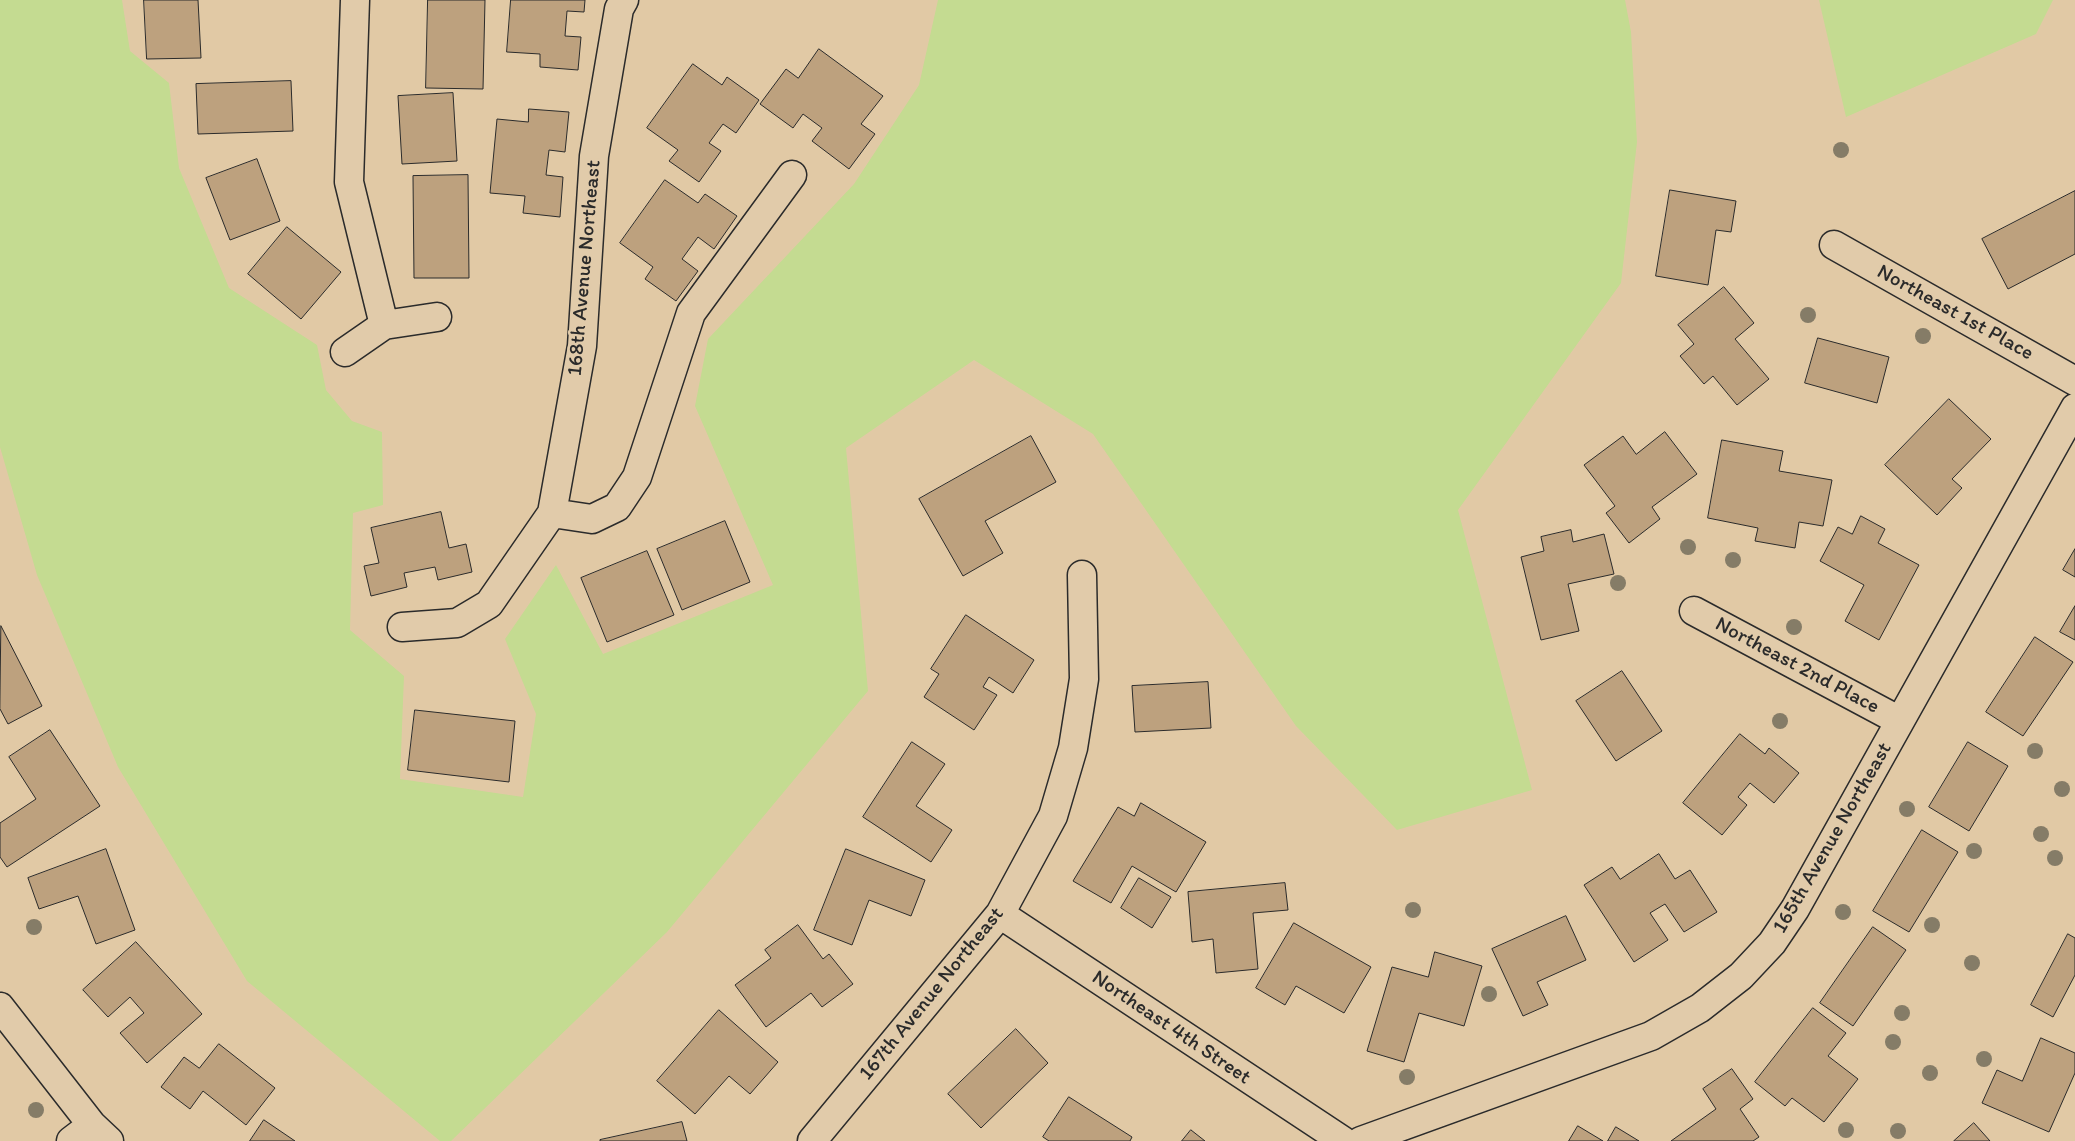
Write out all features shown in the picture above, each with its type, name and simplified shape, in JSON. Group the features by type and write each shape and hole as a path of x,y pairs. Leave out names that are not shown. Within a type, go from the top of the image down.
{"street":[{"path":"355,0 349,182 384,325"},
{"name":"168th Avenue Northeast","path":"402,627 457,623 489,604 552,513 582,346 594,156 620,9 624,0"},
{"path":"552,513 592,519 617,507 637,478 692,313 792,175"},
{"name":"Northeast 1st Place","path":"1834,245 2075,381"},
{"path":"346,352 384,325 437,317"},
{"name":"165th Avenue Northeast","path":"1361,1141 1651,1036 1700,1008 1741,976 1772,943 1795,909 2075,408"},
{"name":"167th Avenue Northeast","path":"812,1141 1000,914 1053,816 1073,748 1084,680 1082,575"},
{"name":"Northeast 2nd Place","path":"1694,611 1900,722"},
{"name":"Northeast 4th Street","path":"1000,914 1343,1141"},
{"path":"0,1007 91,1136"}],"green space":[{"path":"0,0 122,0 130,51 169,83 179,168 229,288 317,345 326,390 352,421 382,432 383,505 353,513 350,630 404,676 400,779 523,797 536,714 505,639 556,565 603,654 773,585 695,406 708,339 854,184 919,85 938,0 1625,0 1631,32 1637,142 1621,283 1458,510 1532,790 1397,830 1296,726 1093,434 974,360 846,448 868,691 667,932 451,1141 440,1141 247,981 118,767 37,575 0,447"},
{"path":"1819,0 2053,0 2036,34 1846,117"}],"building":[{"path":"144,0 198,0 201,58 147,59"},
{"path":"428,0 485,0 483,89 426,88"},
{"path":"511,0 585,0 584,12 567,11 565,36 581,37 578,70 540,67 540,54 507,52"},
{"path":"819,49 883,96 861,124 875,134 849,169 812,141 822,128 803,114 793,128 760,104 786,69 798,78"},
{"path":"693,64 722,85 727,77 759,100 736,133 723,124 709,143 721,151 699,182 669,161 678,150 647,128"},
{"path":"291,81 293,131 198,134 196,84"},
{"path":"453,93 457,161 402,164 398,96"},
{"path":"529,109 569,112 565,152 549,150 546,175 563,177 560,217 523,213 525,196 490,193 497,119 528,122"},
{"path":"257,159 280,221 230,240 206,178"},
{"path":"468,175 469,278 414,278 413,176"},
{"path":"665,180 698,203 705,194 737,216 714,249 698,237 682,259 698,271 676,301 645,279 653,267 620,243"},
{"path":"1670,190 1736,201 1731,232 1716,230 1708,285 1656,276"},
{"path":"2075,191 2075,254 2008,289 1982,239"},
{"path":"287,227 341,272 301,319 248,274"},
{"path":"1724,287 1754,323 1735,339 1769,379 1737,405 1713,376 1704,384 1680,356 1694,344 1678,325"},
{"path":"1818,338 1889,357 1877,403 1805,383"},
{"path":"1949,399 1991,439 1952,479 1962,488 1937,515 1885,465"},
{"path":"1665,432 1697,474 1652,507 1660,519 1629,543 1606,513 1615,506 1584,465 1623,436 1636,454"},
{"path":"1031,436 1056,482 985,521 1003,553 963,576 919,499"},
{"path":"1722,440 1783,451 1779,471 1832,480 1823,526 1799,522 1795,548 1755,541 1758,528 1708,518"},
{"path":"441,512 449,548 466,544 472,572 438,580 435,567 404,573 407,587 371,596 364,566 379,563 371,528"},
{"path":"1861,516 1885,529 1878,543 1919,565 1879,640 1845,621 1864,585 1820,561 1838,527 1852,534"},
{"path":"725,521 750,582 682,610 657,549"},
{"path":"1571,530 1573,542 1604,534 1614,574 1568,584 1579,631 1541,640 1521,557 1544,551 1541,537"},
{"path":"2075,549 2075,577 2063,570"},
{"path":"647,551 674,615 607,642 581,578"},
{"path":"2075,606 2075,640 2060,632"},
{"path":"966,615 1034,660 1013,693 989,677 983,687 997,695 974,730 924,697 939,674 931,669"},
{"path":"1,626 42,706 8,724 0,709"},
{"path":"2035,637 2073,662 2023,736 1986,712"},
{"path":"1622,671 1662,731 1616,761 1576,701"},
{"path":"1208,682 1211,728 1135,732 1132,686"},
{"path":"415,710 515,721 509,782 408,770"},
{"path":"50,730 100,806 7,867 0,857 0,823 36,799 9,757"},
{"path":"1740,734 1765,754 1769,748 1799,773 1774,803 1750,783 1738,797 1747,805 1722,835 1683,803"},
{"path":"912,742 945,764 916,806 952,830 931,862 863,817"},
{"path":"1968,742 2008,766 1969,831 1929,807"},
{"path":"1141,803 1206,842 1176,892 1132,866 1111,903 1073,881 1118,807 1134,816"},
{"path":"1922,830 1958,852 1909,932 1873,911"},
{"path":"106,849 135,930 96,944 78,896 39,909 28,878"},
{"path":"846,849 925,880 911,916 869,900 852,945 814,930"},
{"path":"1659,854 1675,879 1690,870 1717,912 1684,932 1665,904 1650,913 1668,940 1634,962 1584,885 1612,867 1620,879"},
{"path":"1139,878 1171,897 1152,928 1121,908"},
{"path":"1285,883 1288,910 1253,913 1258,969 1216,973 1213,939 1192,942 1188,892"},
{"path":"1566,916 1586,960 1537,982 1548,1005 1523,1016 1492,949"},
{"path":"1294,923 1371,967 1344,1013 1296,986 1285,1005 1256,988"},
{"path":"798,925 823,959 829,954 853,984 822,1007 811,993 766,1027 735,985 771,958 765,950"},
{"path":"1873,927 1906,950 1853,1026 1820,1003"},
{"path":"2068,934 2075,938 2075,975 2053,1017 2031,1005"},
{"path":"136,942 202,1014 147,1063 120,1033 144,1013 130,997 108,1017 83,990"},
{"path":"1435,952 1482,966 1464,1026 1419,1013 1404,1062 1367,1051 1392,967 1428,977"},
{"path":"1813,1008 1846,1033 1828,1056 1858,1079 1824,1122 1792,1098 1785,1106 1755,1082"},
{"path":"719,1010 778,1062 750,1094 729,1076 695,1114 657,1081"},
{"path":"1016,1029 1048,1063 981,1128 948,1094"},
{"path":"2041,1038 2075,1053 2075,1073 2049,1132 1982,1103 1997,1070 2022,1081"},
{"path":"219,1044 275,1088 246,1125 203,1091 190,1109 161,1087 184,1057 199,1068"},
{"path":"1732,1069 1753,1099 1740,1109 1759,1137 1753,1141 1671,1141 1716,1109 1703,1089"},
{"path":"1069,1097 1132,1137 1130,1141 1049,1141 1043,1137"},
{"path":"264,1120 295,1141 250,1141"},
{"path":"682,1122 687,1141 600,1141 600,1140"},
{"path":"1974,1123 1990,1141 1954,1141"},
{"path":"1578,1126 1603,1141 1569,1141"},
{"path":"1616,1127 1639,1141 1608,1141"},
{"path":"1191,1130 1205,1141 1182,1141"}]}
